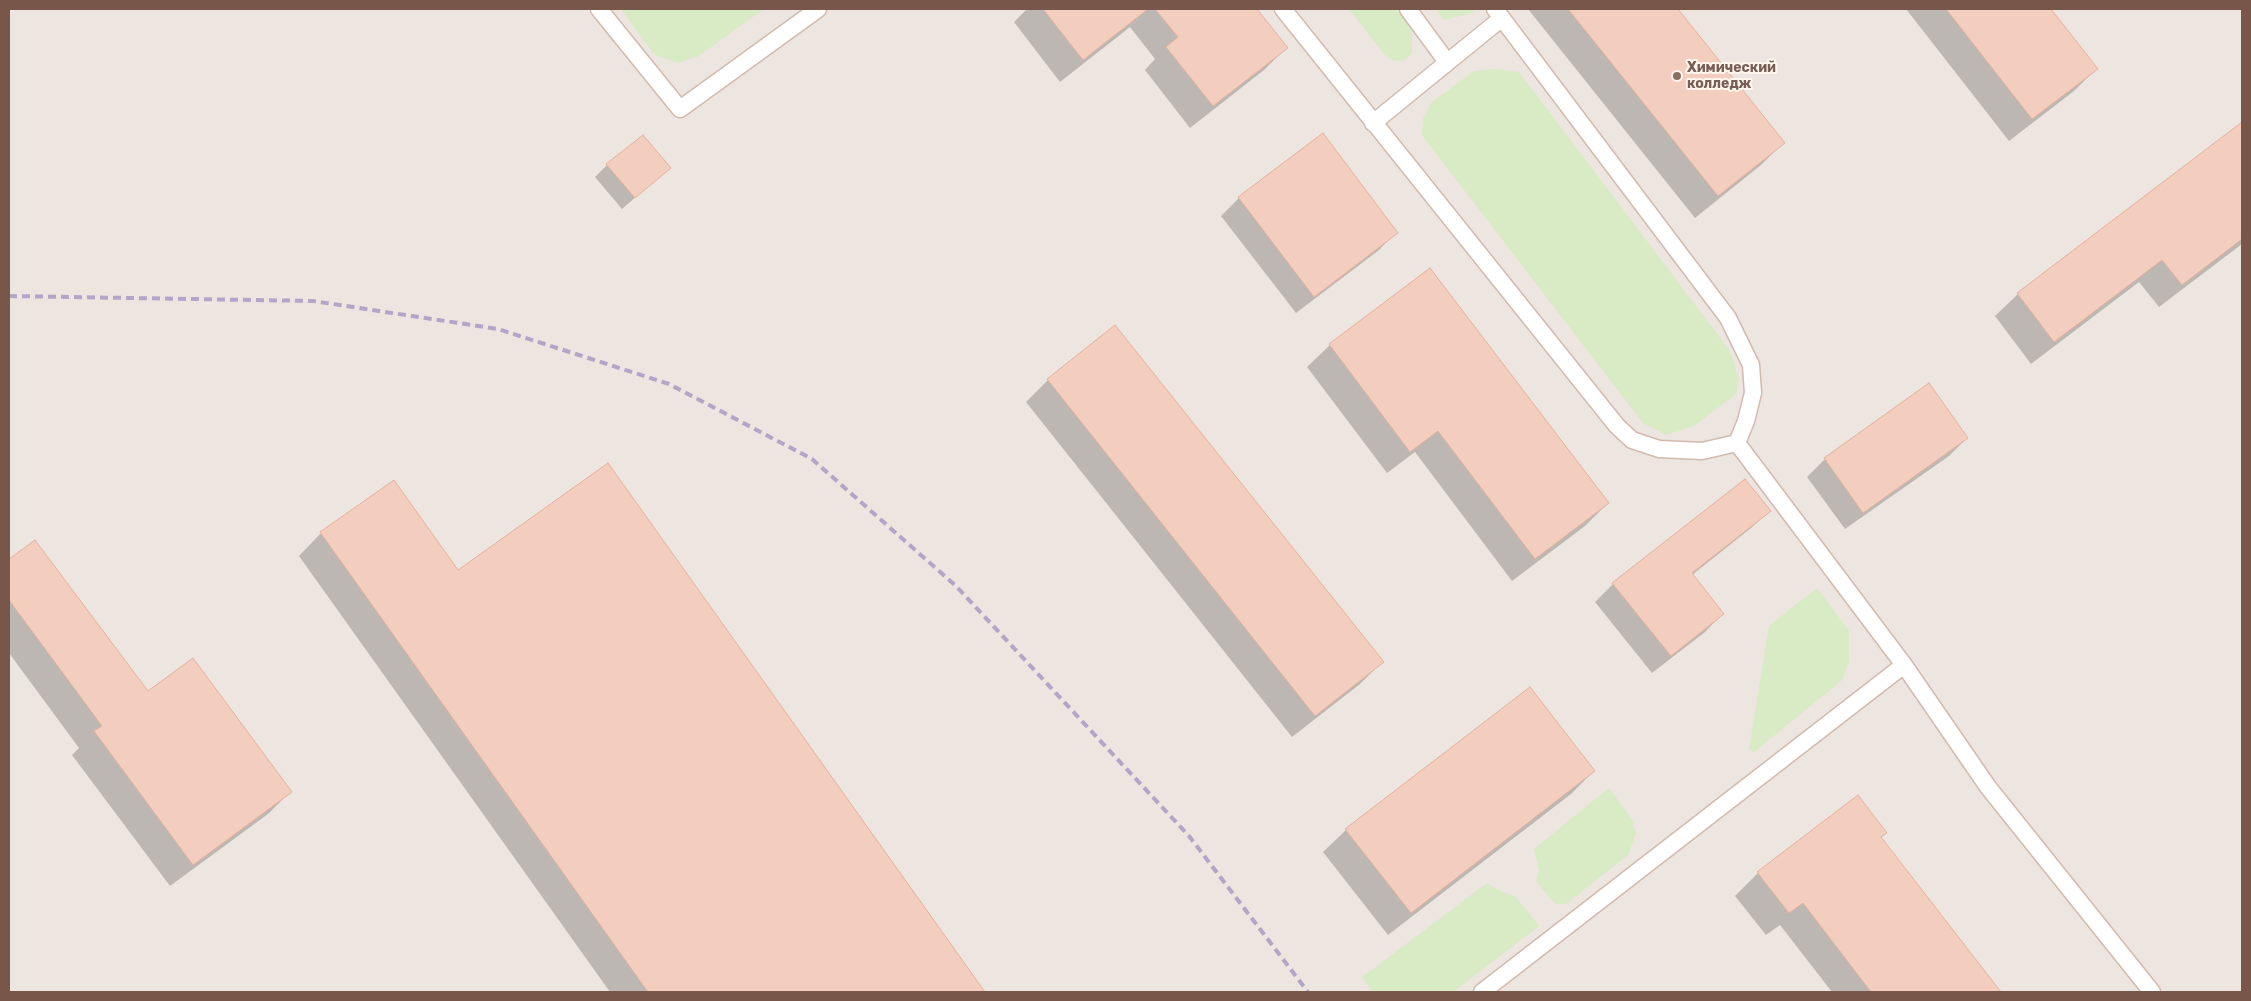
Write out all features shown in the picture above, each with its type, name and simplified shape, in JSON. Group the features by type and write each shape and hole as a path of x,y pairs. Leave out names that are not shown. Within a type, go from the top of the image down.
{"lane":[{"path":"599,9 680,109 818,9"},
{"path":"1283,9 1617,426 1632,440 1659,449 1702,451 1737,443"},
{"path":"1408,9 1447,62"},
{"path":"1373,123 1447,62 1498,14 1728,318 1751,366 1753,393 1746,421 1737,443"},
{"path":"1737,443 1904,665 1988,787 2152,992"},
{"path":"1482,992 1904,665"}],"shaded area":[{"path":"9,9 2242,9 2242,992 9,992"}],"green space":[{"path":"621,9 764,9 697,57 677,63 654,54"},
{"path":"1349,9 1396,9 1412,29 1412,53 1403,61 1392,60 1384,54"},
{"path":"1436,9 1474,9 1472,13 1444,20"},
{"path":"1496,69 1519,72 1730,351 1739,378 1737,393 1694,426 1666,435 1643,423 1422,135 1423,119 1431,103 1474,71"},
{"path":"1817,588 1849,631 1849,661 1842,680 1754,752 1749,749 1769,626"},
{"path":"1609,788 1632,820 1636,833 1628,855 1566,904 1555,904 1536,881 1539,871 1534,849"},
{"path":"1487,883 1500,891 1515,896 1539,926 1453,992 1372,992 1362,977"}],"building":[{"path":"1043,9 1148,9 1083,60"},
{"path":"1155,9 1257,9 1288,48 1213,106 1166,47 1178,37"},
{"name":"Химический колледж","path":"1568,9 1678,9 1785,143 1718,196"},
{"path":"1946,9 2051,9 2098,69 2032,119"},
{"path":"2242,122 2242,239 2182,285 2162,260 2054,342 2017,293"},
{"path":"1323,133 1398,233 1314,297 1238,197"},
{"path":"643,135 671,168 635,198 606,164"},
{"path":"1430,268 1609,503 1535,559 1438,431 1410,452 1329,344"},
{"path":"1115,325 1384,662 1315,716 1047,379"},
{"path":"1929,383 1968,438 1863,513 1824,458"},
{"path":"608,463 985,992 648,992 320,532 394,480 458,570"},
{"path":"1745,479 1771,511 1692,573 1724,614 1671,656 1612,583"},
{"path":"35,540 148,691 193,658 292,792 193,865 94,731 102,726 9,600 9,559"},
{"path":"1530,687 1595,771 1411,913 1345,829"},
{"path":"1858,795 1887,833 1881,837 2001,992 1871,992 1803,903 1789,913 1757,872"}],"railway":[{"path":"9,296 313,301 498,329 669,384 812,459 956,586 1189,836 1308,992"}],"place":[{"name":"Химический колледж","path":"1677,76"}]}
